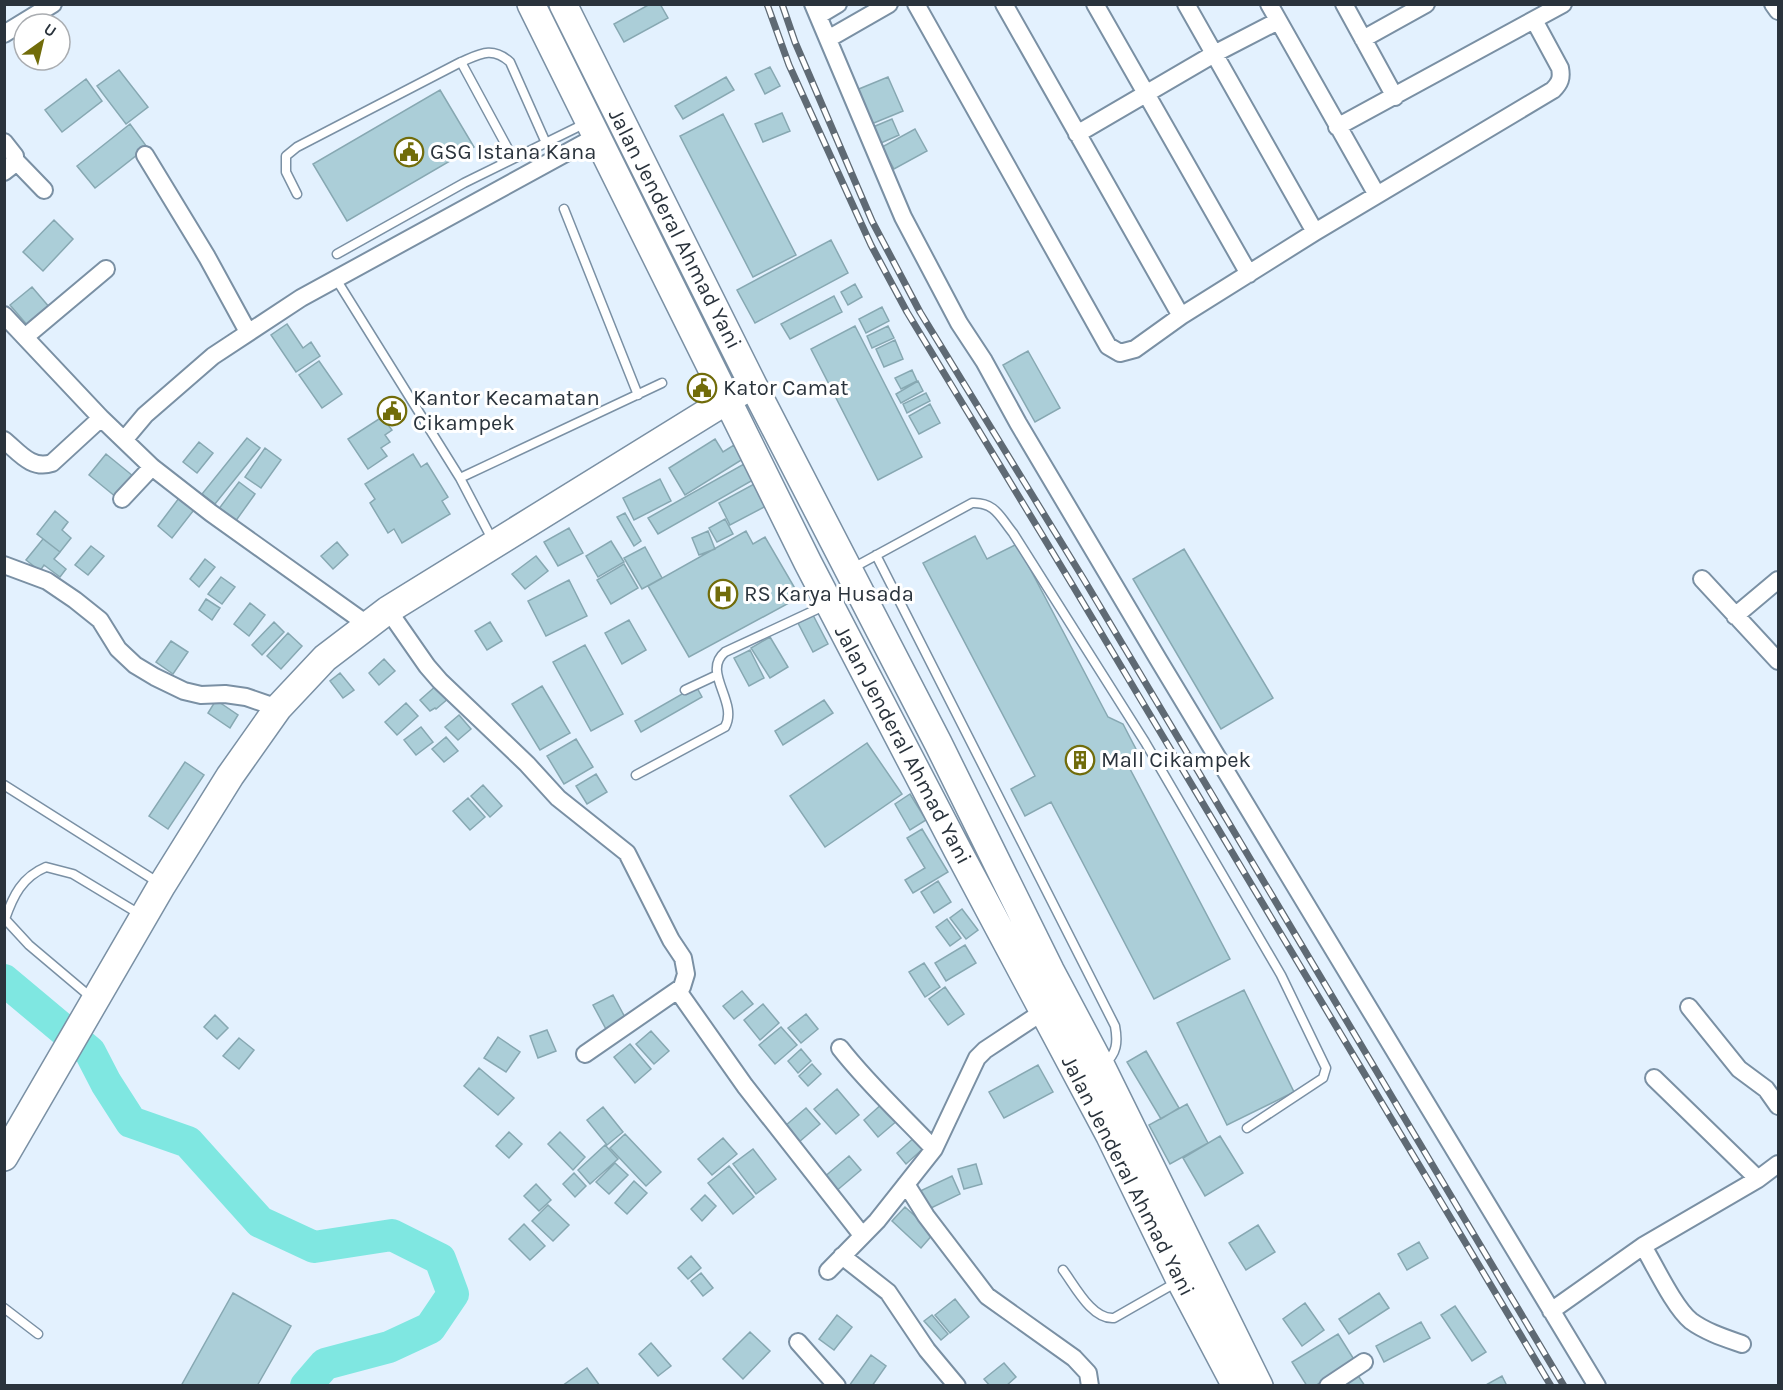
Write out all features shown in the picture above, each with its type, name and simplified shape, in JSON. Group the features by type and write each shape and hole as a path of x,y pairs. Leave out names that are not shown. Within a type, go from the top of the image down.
{"highway":[{"name":"Jalan Jenderal Ahmad Yani","path":"531,4 867,677 1110,1136 1180,1280 1236,1386"},
{"name":"Jalan Jenderal Ahmad Yani","path":"563,4 753,385 1101,1066 1259,1386"},
{"path":"4,1157 162,885 230,776 278,708 325,658 378,618 727,399 753,385"},
{"path":"867,677 895,660"}],"street":[{"path":"4,34 53,4"},
{"path":"838,4 816,10 903,217 959,323 984,361 1018,423 1158,659 1597,1386"},
{"path":"828,39 889,4"},
{"path":"916,4 1108,346 1120,353 1135,349 1181,316 1315,232 1553,90 1559,84 1560,68 1534,20"},
{"path":"1004,4 1181,316"},
{"path":"1095,4 1249,274"},
{"path":"1186,4 1315,232"},
{"path":"1269,4 1377,195"},
{"path":"1344,4 1395,97"},
{"path":"1363,39 1426,4"},
{"path":"1337,127 1563,4"},
{"path":"1773,4 1779,11"},
{"path":"1077,134 1214,54 1278,21"},
{"path":"124,440 145,416 183,381 213,356 248,332 301,298 593,128"},
{"path":"4,142 15,156 10,166 44,190"},
{"path":"145,155 207,257 248,332"},
{"path":"25,337 106,269"},
{"path":"4,315 101,418 152,467 211,513 378,618 527,764 558,798 627,853 671,940 683,958 686,974 682,987 678,991 585,1054"},
{"path":"4,440 32,464 46,465 52,463 101,418"},
{"path":"122,499 152,467"},
{"path":"4,565 47,581 75,600 100,620 118,649 135,665 155,677 184,691 201,695 225,694 246,697 278,708"},
{"path":"1702,579 1779,661"},
{"path":"1735,616 1779,580"},
{"path":"678,991 745,1086 862,1235"},
{"path":"1689,1007 1739,1070 1766,1089 1779,1106"},
{"path":"828,1271 877,1221 933,1149 977,1058 985,1050 1044,1011"},
{"path":"840,1048 865,1080 890,1102 933,1149"},
{"path":"1654,1078 1758,1179"},
{"path":"1551,1311 1644,1246 1758,1179 1779,1164"},
{"path":"906,1184 926,1216 987,1296 1074,1358 1088,1373 1090,1386"},
{"path":"1644,1246 1679,1306 1690,1320 1722,1337 1742,1344"},
{"path":"842,1256 888,1292 927,1350 957,1386"},
{"path":"798,1342 837,1386"},
{"path":"1328,1386 1364,1362"}],"lane":[{"path":"297,194 286,172 286,156 297,147 461,62 485,52 501,55 510,62 546,142"},
{"path":"461,62 513,158"},
{"path":"338,254 513,158 546,142 593,128"},
{"path":"564,209 638,395"},
{"path":"336,279 460,478 495,545"},
{"path":"460,478 662,383"},
{"path":"848,570 972,503 984,502 995,509 1013,533 1150,752 1281,975 1326,1068 1323,1078 1247,1128"},
{"path":"876,555 1115,1026 1117,1038 1115,1053 1101,1066"},
{"path":"636,775 725,727 728,722 728,710 717,675 717,663 725,652 830,604"},
{"path":"685,690 717,675"},
{"path":"4,785 162,885"},
{"path":"89,1010 5,919 11,901 33,872 46,867 73,874 144,917"},
{"path":"1063,1269 1095,1313 1109,1319 1180,1280"},
{"path":"4,1308 38,1334"}],"building":[{"path":"650,4 660,4 668,18 624,42 614,24"},
{"path":"770,67 780,86 765,94 755,74"},
{"path":"119,70 148,107 126,124 97,86"},
{"path":"726,77 734,90 683,119 675,106"},
{"path":"888,77 903,111 869,125 854,91"},
{"path":"86,79 102,101 62,132 45,110"},
{"path":"440,90 474,147 347,221 313,164"},
{"path":"782,113 790,131 763,142 755,124"},
{"path":"723,114 796,255 753,277 680,136"},
{"path":"892,119 899,135 881,143 873,127"},
{"path":"130,124 147,147 95,188 77,166"},
{"path":"915,129 927,151 894,169 882,147"},
{"path":"54,220 73,239 43,271 23,252"},
{"path":"831,240 848,273 755,323 737,290"},
{"path":"855,284 862,297 848,305 841,292"},
{"path":"32,287 50,308 28,326 10,305"},
{"path":"834,296 842,312 790,339 781,324"},
{"path":"882,307 889,321 866,333 859,319"},
{"path":"287,324 303,348 311,342 320,356 296,372 271,335"},
{"path":"855,326 922,457 878,480 811,349"},
{"path":"888,326 894,338 872,348 867,336"},
{"path":"895,340 903,359 884,367 876,349"},
{"path":"1028,351 1060,408 1035,422 1003,365"},
{"path":"319,361 342,394 322,408 299,375"},
{"path":"912,370 917,381 901,389 895,378"},
{"path":"918,381 923,391 901,403 896,394"},
{"path":"926,393 930,401 907,413 903,404"},
{"path":"930,404 940,423 919,434 909,416"},
{"path":"382,417 392,430 385,435 390,442 381,448 387,456 368,469 348,439"},
{"path":"247,438 260,448 215,504 202,494"},
{"path":"715,439 723,452 734,445 743,459 685,495 669,468"},
{"path":"199,442 213,453 197,473 183,462"},
{"path":"265,448 281,460 261,488 245,477"},
{"path":"106,454 133,476 116,497 89,475"},
{"path":"413,454 421,467 427,463 448,497 442,501 450,514 402,543 394,529 388,533 370,503 375,499 365,484"},
{"path":"744,464 753,480 658,534 648,518"},
{"path":"660,479 671,501 634,520 623,498"},
{"path":"239,482 255,494 235,522 218,510"},
{"path":"756,483 768,505 730,525 719,503"},
{"path":"182,494 197,506 172,538 158,526"},
{"path":"55,511 68,522 62,530 71,538 60,552 37,534"},
{"path":"625,513 641,541 634,546 617,517"},
{"path":"725,519 733,534 717,542 709,528"},
{"path":"569,528 583,553 558,566 544,542"},
{"path":"708,531 715,549 699,555 692,538"},
{"path":"746,531 753,544 765,537 800,597 689,657 648,586"},
{"name":"Mall Cikampek","path":"975,536 987,559 1017,544 1108,717 1123,724 1138,753 1129,767 1230,959 1154,999 1051,802 1025,816 1011,789 1035,776 923,563"},
{"path":"43,539 60,552 54,559 66,569 60,577 44,565 40,571 26,560"},
{"path":"611,541 624,562 598,577 586,556"},
{"path":"337,542 348,555 333,569 321,556"},
{"path":"91,546 104,556 88,575 75,565"},
{"path":"645,547 662,578 642,589 624,558"},
{"path":"1184,549 1273,698 1221,729 1133,579"},
{"path":"536,556 548,571 525,589 512,574"},
{"path":"205,559 215,567 199,587 190,579"},
{"path":"624,564 638,588 611,604 597,580"},
{"path":"221,577 235,587 222,604 208,594"},
{"path":"569,580 587,616 546,636 528,601"},
{"path":"206,599 220,608 212,620 199,610"},
{"path":"250,603 265,615 249,636 234,624"},
{"path":"813,615 828,644 813,652 798,623"},
{"path":"629,620 646,650 622,664 605,633"},
{"path":"274,622 284,632 262,655 252,645"},
{"path":"490,622 502,641 487,650 475,631"},
{"path":"288,633 302,646 281,669 267,656"},
{"path":"770,637 788,667 770,678 751,648"},
{"path":"171,641 188,652 173,674 156,662"},
{"path":"585,645 623,714 591,731 553,662"},
{"path":"750,650 764,678 749,686 734,658"},
{"path":"384,659 395,671 379,685 369,673"},
{"path":"340,673 354,690 343,698 330,681"},
{"path":"437,685 449,698 430,711 420,700"},
{"path":"542,686 570,733 540,750 512,704"},
{"path":"696,686 702,697 641,732 635,721"},
{"path":"216,700 238,715 230,728 208,713"},
{"path":"824,700 833,713 783,745 775,731"},
{"path":"406,703 418,716 397,735 385,722"},
{"path":"459,715 471,729 458,740 445,727"},
{"path":"421,727 433,742 416,755 404,740"},
{"path":"446,737 458,751 444,762 432,749"},
{"path":"576,739 593,767 564,784 547,756"},
{"path":"867,743 902,794 825,847 790,796"},
{"path":"185,762 204,775 168,829 149,816"},
{"path":"596,774 607,792 587,804 576,786"},
{"path":"483,785 502,806 490,817 471,796"},
{"path":"910,794 926,820 910,830 895,804"},
{"path":"468,798 485,817 470,830 453,811"},
{"path":"922,829 948,872 913,893 905,880 925,868 907,838"},
{"path":"938,881 951,902 934,913 921,892"},
{"path":"962,909 978,930 966,939 950,918"},
{"path":"947,919 961,938 950,946 936,927"},
{"path":"965,945 976,963 946,981 935,963"},
{"path":"924,963 940,987 925,997 909,972"},
{"path":"945,987 964,1014 948,1025 929,999"},
{"path":"1244,990 1294,1092 1227,1125 1177,1023"},
{"path":"742,991 753,1004 734,1019 723,1006"},
{"path":"613,995 627,1021 607,1031 593,1005"},
{"path":"763,1004 779,1023 760,1040 744,1020"},
{"path":"806,1014 818,1029 801,1043 788,1028"},
{"path":"215,1015 228,1028 217,1039 204,1027"},
{"path":"781,1027 797,1045 775,1064 759,1045"},
{"path":"547,1030 556,1051 538,1058 530,1036"},
{"path":"651,1031 669,1051 654,1064 636,1044"},
{"path":"498,1037 520,1052 506,1072 484,1058"},
{"path":"239,1038 254,1050 239,1069 223,1056"},
{"path":"630,1044 651,1069 635,1083 614,1057"},
{"path":"801,1049 811,1061 798,1073 788,1061"},
{"path":"1146,1051 1179,1108 1161,1119 1127,1062"},
{"path":"812,1064 821,1074 808,1086 799,1076"},
{"path":"1038,1065 1053,1092 1004,1118 989,1092"},
{"path":"479,1068 514,1098 498,1115 464,1086"},
{"path":"837,1089 859,1115 836,1134 814,1109"},
{"path":"883,1103 898,1120 878,1137 864,1120"},
{"path":"1187,1104 1208,1143 1170,1164 1149,1125"},
{"path":"603,1107 623,1132 607,1145 587,1120"},
{"path":"806,1108 820,1124 799,1142 785,1126"},
{"path":"509,1132 522,1144 509,1158 496,1146"},
{"path":"560,1132 585,1157 573,1170 548,1144"},
{"path":"625,1134 661,1172 646,1186 610,1148"},
{"path":"916,1136 926,1146 906,1164 897,1153"},
{"path":"1220,1136 1243,1173 1205,1196 1183,1158"},
{"path":"723,1138 737,1154 712,1175 698,1159"},
{"path":"605,1145 618,1159 590,1184 578,1170"},
{"path":"753,1149 776,1179 756,1194 733,1164"},
{"path":"849,1156 861,1170 835,1192 823,1178"},
{"path":"615,1163 628,1175 609,1194 596,1182"},
{"path":"976,1164 982,1184 964,1189 958,1169"},
{"path":"729,1166 754,1197 733,1214 708,1183"},
{"path":"574,1173 586,1186 575,1197 563,1184"},
{"path":"952,1176 960,1194 927,1210 918,1192"},
{"path":"634,1181 647,1193 627,1214 615,1203"},
{"path":"536,1184 551,1200 539,1211 524,1196"},
{"path":"705,1195 716,1206 702,1221 691,1209"},
{"path":"548,1205 569,1225 553,1241 532,1221"},
{"path":"905,1207 934,1233 921,1248 892,1221"},
{"path":"524,1224 545,1246 530,1260 509,1239"},
{"path":"1258,1225 1275,1252 1246,1270 1229,1243"},
{"path":"1419,1242 1428,1258 1407,1270 1398,1254"},
{"path":"691,1256 701,1268 688,1279 678,1268"},
{"path":"701,1273 713,1288 703,1296 691,1281"},
{"path":"233,1293 291,1326 257,1386 181,1386"},
{"path":"1379,1293 1389,1308 1349,1334 1339,1319"},
{"path":"955,1299 969,1317 950,1333 935,1315"},
{"path":"1305,1303 1324,1330 1302,1346 1283,1319"},
{"path":"1455,1306 1486,1352 1472,1361 1441,1315"},
{"path":"837,1315 852,1327 834,1350 819,1339"},
{"path":"932,1315 948,1334 941,1340 924,1321"},
{"path":"1421,1322 1430,1338 1384,1362 1376,1346"},
{"path":"750,1332 770,1351 743,1379 723,1359"},
{"path":"1338,1334 1355,1361 1315,1386 1307,1386 1292,1362"},
{"path":"651,1343 671,1366 658,1376 639,1354"},
{"path":"871,1355 886,1366 872,1386 849,1386"},
{"path":"1004,1363 1016,1377 1006,1386 990,1386 984,1379"},
{"path":"587,1368 600,1386 562,1386"},
{"path":"1357,1374 1365,1386 1340,1386"},
{"path":"1502,1376 1507,1386 1484,1386"}],"waterway":[{"path":"4,980 90,1052 106,1083 131,1122 188,1142 260,1222 314,1247 392,1235 440,1259 453,1294 430,1328 389,1347 325,1364 306,1386"}],"railway":[{"path":"767,4 789,65 871,245 907,312 1551,1386"},
{"path":"782,4 795,42 872,221 920,312 1083,578 1564,1386"}],"place":[{"name":"GSG Istana Kana","path":"409,152"},
{"name":"Kator Camat","path":"702,388"},
{"name":"Kantor Kecamatan Cikampek","path":"392,411"},
{"name":"RS Karya Husada","path":"723,594"},
{"name":"Mall Cikampek","path":"1080,760"}]}
